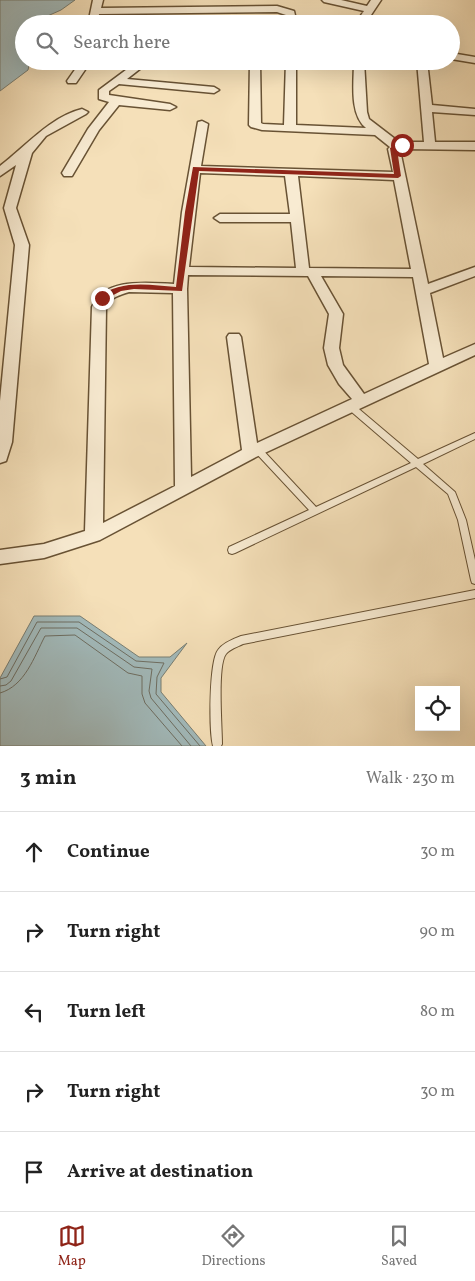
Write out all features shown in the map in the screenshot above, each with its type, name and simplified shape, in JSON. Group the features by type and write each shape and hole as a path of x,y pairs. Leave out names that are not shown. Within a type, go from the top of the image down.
{"street":[{"path":"93,15 96,12 98,0"},
{"path":"259,13 264,0"},
{"path":"327,0 370,9"},
{"path":"366,15 376,0"},
{"path":"96,12 259,13 278,9 288,11 291,15"},
{"path":"460,58 475,60"},
{"path":"72,82 80,70"},
{"path":"132,70 102,93 103,97 116,101 170,107"},
{"path":"255,70 255,125 262,127 376,132"},
{"path":"290,128 291,70"},
{"path":"359,70 361,112 364,121 396,146 474,149"},
{"path":"423,70 430,146"},
{"path":"118,81 214,90"},
{"path":"68,173 94,129 116,101"},
{"path":"426,108 475,112"},
{"path":"0,172 26,152 42,134 82,112"},
{"path":"183,488 180,289 188,212 202,124"},
{"path":"396,146 394,148 398,176 420,273 437,366"},
{"path":"0,457 4,442 22,245 22,237 11,215 10,208 26,152"},
{"path":"196,169 398,176"},
{"path":"291,172 297,218 308,272 336,314 331,351 338,374 356,404"},
{"path":"220,218 297,218"},
{"path":"182,271 420,273"},
{"path":"423,291 475,271"},
{"path":"94,534 99,307 102,298 110,293 127,288 180,289"},
{"path":"234,337 253,451"},
{"path":"0,558 44,551 94,534 148,508 253,451 475,349"}],"lane":[{"path":"356,404 451,492 462,520 475,580"},
{"path":"232,550 475,436"},
{"path":"253,451 315,511"},
{"path":"217,744 217,667 220,654 227,647 241,640 475,594"}],"water":[{"path":"0,0 75,0 50,15 15,15 15,70 28,70 0,91"},
{"path":"34,616 80,616 139,657 170,657 187,643 161,678 161,692 206,746 0,746 0,678"}],"route":[{"path":"102,298 120,289 134,287 180,289 188,212 196,169 398,176 394,148 402,145"}]}
